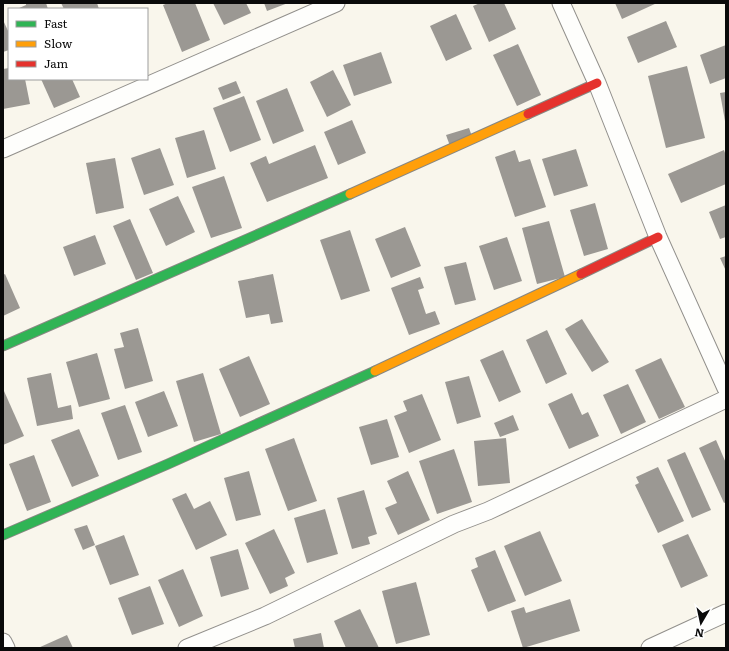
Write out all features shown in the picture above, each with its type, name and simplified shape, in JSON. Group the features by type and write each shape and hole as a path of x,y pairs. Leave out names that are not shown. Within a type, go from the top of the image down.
{"street":[{"path":"3,149 336,3"},
{"path":"561,3 597,83 658,237 726,388"},
{"path":"3,346 251,235 429,159 597,83"},
{"path":"3,535 145,475 306,403 494,317 658,237"},
{"path":"187,648 265,616 448,527 488,511 726,399"},
{"path":"650,648 726,612"},
{"path":"3,642 6,648"}],"building":[{"path":"26,3 46,3 48,8 19,8 26,5"},
{"path":"61,3 97,3 99,8 64,8"},
{"path":"168,3 195,3 210,40 182,52 163,5"},
{"path":"213,3 246,3 251,13 224,25"},
{"path":"264,3 288,3 267,11"},
{"path":"480,3 504,3 516,29 489,42 473,6"},
{"path":"615,3 657,3 622,19"},
{"path":"456,14 472,49 446,61 430,26"},
{"path":"3,20 8,31 8,50 3,52"},
{"path":"666,21 677,47 638,63 627,37"},
{"path":"518,44 541,95 517,106 493,55"},
{"path":"726,45 726,78 710,84 700,55"},
{"path":"381,52 392,83 354,96 343,65"},
{"path":"687,66 705,138 666,148 648,76"},
{"path":"8,68 8,80 25,80 30,104 3,109 3,69"},
{"path":"333,70 351,105 327,117 310,82"},
{"path":"41,80 72,80 80,97 54,108"},
{"path":"236,81 241,93 223,100 218,88"},
{"path":"287,88 304,131 273,144 256,101"},
{"path":"726,92 726,121 725,121 720,93"},
{"path":"244,96 261,140 230,152 213,108"},
{"path":"352,120 366,153 338,165 324,132"},
{"path":"469,128 473,139 450,146 446,135"},
{"path":"204,130 216,169 187,178 175,138"},
{"path":"315,145 328,178 267,202 250,163 266,156 269,164"},
{"path":"160,148 174,185 144,195 131,158"},
{"path":"576,149 588,186 554,196 542,159"},
{"path":"515,150 519,162 530,159 546,207 515,217 495,157"},
{"path":"724,150 726,156 726,184 681,203 668,174"},
{"path":"115,158 124,208 96,214 86,163"},
{"path":"224,176 242,228 211,238 192,187"},
{"path":"178,196 195,232 166,246 149,209"},
{"path":"595,203 608,249 584,256 570,210"},
{"path":"726,205 726,237 720,239 709,212"},
{"path":"130,219 153,273 136,280 113,226"},
{"path":"549,221 565,277 537,284 522,228"},
{"path":"405,227 421,266 391,278 375,239"},
{"path":"350,230 370,291 341,300 320,240"},
{"path":"95,235 106,264 74,276 63,247"},
{"path":"507,237 522,281 494,290 479,246"},
{"path":"726,256 726,271 720,258"},
{"path":"466,262 476,300 455,305 444,267"},
{"path":"5,274 20,308 3,316 3,275"},
{"path":"273,274 283,322 271,324 269,314 246,318 238,281"},
{"path":"420,277 424,288 418,290 426,314 435,311 440,324 409,335 391,288"},
{"path":"582,319 609,362 592,372 565,329"},
{"path":"138,328 153,381 125,389 114,349 124,347 120,333"},
{"path":"547,330 567,374 546,384 526,340"},
{"path":"503,350 521,392 499,402 480,360"},
{"path":"97,353 110,399 79,407 66,362"},
{"path":"249,356 270,404 240,417 219,369"},
{"path":"661,358 685,407 659,419 635,370"},
{"path":"51,373 58,408 71,405 73,419 37,426 27,378"},
{"path":"203,373 221,434 194,442 176,381"},
{"path":"469,376 481,417 457,424 445,382"},
{"path":"628,384 646,422 621,434 603,395"},
{"path":"4,391 24,436 3,445 3,392"},
{"path":"164,391 178,426 148,437 135,402"},
{"path":"572,393 582,415 588,412 599,436 569,449 548,404"},
{"path":"422,394 441,440 409,453 394,416 407,411 403,401"},
{"path":"125,405 142,452 118,460 101,413"},
{"path":"513,415 519,430 500,437 494,423"},
{"path":"387,419 399,457 371,465 359,427"},
{"path":"79,429 99,476 72,487 51,440"},
{"path":"294,438 317,501 288,511 265,449"},
{"path":"506,438 510,483 478,486 474,441"},
{"path":"716,440 726,463 726,502 724,503 699,448"},
{"path":"454,449 472,502 437,514 419,461"},
{"path":"685,452 711,510 692,518 667,460"},
{"path":"34,455 51,502 27,511 9,464"},
{"path":"658,467 684,521 658,533 635,485 639,483 636,477"},
{"path":"249,471 261,515 236,521 224,478"},
{"path":"408,471 430,520 398,535 385,508 397,503 387,481"},
{"path":"364,490 377,534 368,537 370,544 352,549 337,498"},
{"path":"186,493 194,509 210,501 227,535 196,550 172,499"},
{"path":"325,509 338,554 307,563 294,518"},
{"path":"87,525 95,545 83,550 74,529"},
{"path":"274,529 295,573 285,578 288,586 270,594 245,543"},
{"path":"540,531 562,581 525,596 504,546"},
{"path":"688,534 708,576 681,588 662,545"},
{"path":"124,535 139,575 110,585 95,546"},
{"path":"238,549 249,589 221,597 210,557"},
{"path":"495,550 516,601 488,612 471,570 478,567 475,558"},
{"path":"183,569 203,616 179,627 158,580"},
{"path":"416,582 430,635 396,644 382,591"},
{"path":"150,586 164,624 132,635 118,598"},
{"path":"570,599 580,631 523,648 511,611 524,607 526,613"},
{"path":"360,609 379,648 346,648 334,621"},
{"path":"321,633 324,648 295,648 293,639"},
{"path":"67,635 73,648 38,648"}],"traffic: fast":[{"path":"3,346 350,194"},
{"path":"3,535 168,464 375,371"}],"traffic: slow":[{"path":"350,194 528,114"},
{"path":"375,371 581,274"}],"traffic: jam":[{"path":"528,114 597,83"},
{"path":"581,274 658,237"}]}
